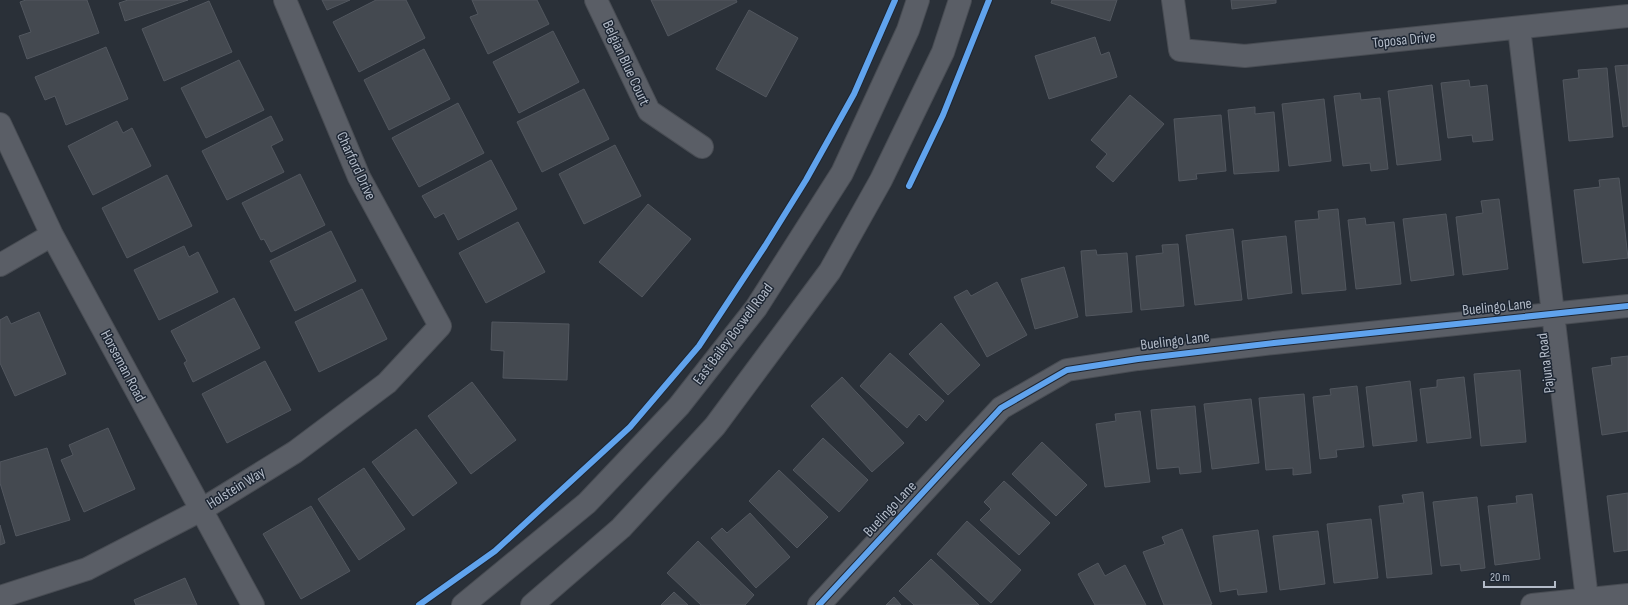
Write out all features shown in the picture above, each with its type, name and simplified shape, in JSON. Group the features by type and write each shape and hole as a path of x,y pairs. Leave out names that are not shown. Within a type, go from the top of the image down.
{"street":[{"name":"Charford Drive","path":"285,0 359,177 440,326"},
{"name":"Belgian Blue Court","path":"596,0 649,111 702,147"},
{"name":"East Bailey Boswell Road","path":"463,605 587,503 679,406 756,308 842,173 908,30 918,0"},
{"path":"532,605 621,528 715,426 830,271 881,180 909,123 943,52 960,0"},
{"name":"Toposa Drive","path":"1173,0 1180,50 1244,56 1628,16"},
{"name":"Pajuna Road","path":"1519,28 1587,599"},
{"name":"Horseman Road","path":"0,124 52,235 253,605"},
{"path":"0,265 52,235"},
{"name":"Buelingo Lane","path":"819,605 1001,408 1067,370 1138,359 1274,343 1628,306"},
{"name":"Holstein Way","path":"0,597 10,596 87,569 201,510 295,452 387,384 440,326"},
{"path":"1532,605 1628,595"}],"building":[{"path":"26,0 87,0 99,33 27,59 19,36 31,32 20,2"},
{"path":"128,0 188,0 125,21 119,3"},
{"path":"322,0 350,0 327,10"},
{"path":"376,0 406,0 425,38 359,72 333,22"},
{"path":"472,0 537,0 549,24 488,54 470,17 478,14"},
{"path":"651,0 736,0 737,2 668,36"},
{"path":"1052,0 1117,0 1110,21 1051,3"},
{"path":"1231,0 1276,0 1276,3 1232,9"},
{"path":"209,1 232,52 164,81 142,29"},
{"path":"749,10 798,38 766,97 716,69"},
{"path":"553,31 579,82 519,113 493,62"},
{"path":"1095,37 1101,55 1109,52 1117,77 1049,99 1035,56"},
{"path":"106,47 128,99 66,125 55,96 45,100 35,77"},
{"path":"424,49 450,99 389,130 364,80"},
{"path":"239,60 264,110 206,138 181,88"},
{"path":"1628,65 1628,126 1623,127 1615,66"},
{"path":"1607,68 1613,137 1569,141 1563,80 1579,78 1578,70"},
{"path":"1469,80 1470,87 1487,85 1493,140 1473,142 1472,135 1448,138 1441,83"},
{"path":"1432,85 1441,160 1397,165 1388,91"},
{"path":"584,89 609,139 542,172 517,122"},
{"path":"1360,93 1361,100 1380,98 1388,169 1371,171 1370,163 1343,166 1334,96"},
{"path":"1130,95 1164,124 1113,182 1096,167 1107,154 1091,140"},
{"path":"1324,99 1331,161 1289,166 1282,104"},
{"path":"458,103 484,153 419,187 392,138"},
{"path":"1255,107 1255,114 1274,112 1279,171 1234,174 1228,110"},
{"path":"1221,115 1226,171 1196,174 1197,179 1179,181 1174,119"},
{"path":"271,116 283,140 271,146 284,172 227,200 202,151"},
{"path":"117,121 123,133 132,128 151,166 93,195 68,146"},
{"path":"615,145 641,196 584,224 559,174"},
{"path":"491,160 517,209 458,240 444,213 435,218 422,196"},
{"path":"300,174 325,225 271,252 264,239 261,240 242,203"},
{"path":"167,175 192,226 127,258 102,208"},
{"path":"1619,178 1628,258 1583,263 1574,190 1600,187 1599,180"},
{"path":"1499,199 1508,269 1463,275 1456,217 1483,213 1481,201"},
{"path":"648,204 691,239 642,297 599,262"},
{"path":"1338,209 1346,290 1302,294 1295,221 1319,219 1318,211"},
{"path":"1446,214 1454,275 1411,281 1403,219"},
{"path":"1365,218 1366,225 1394,222 1401,284 1356,289 1348,220"},
{"path":"518,222 545,272 486,303 459,253"},
{"path":"1233,229 1242,300 1195,305 1186,235"},
{"path":"331,231 356,281 295,311 270,261"},
{"path":"1286,236 1292,293 1248,299 1242,241"},
{"path":"1178,244 1184,306 1141,310 1136,256 1163,253 1162,245"},
{"path":"184,246 189,257 198,252 218,292 159,320 134,270"},
{"path":"1096,250 1097,255 1127,253 1132,312 1086,316 1081,251"},
{"path":"1064,267 1078,317 1035,329 1021,279"},
{"path":"997,282 1027,335 987,357 954,297 967,290 971,296"},
{"path":"362,289 387,339 319,372 295,322"},
{"path":"234,298 260,348 193,382 184,363 187,361 171,331"},
{"path":"39,312 66,374 15,396 0,363 0,320 7,316 11,324"},
{"path":"492,322 569,324 567,380 503,378 504,351 491,350"},
{"path":"941,323 980,365 948,395 909,354"},
{"path":"890,353 944,401 926,421 919,414 907,428 860,386"},
{"path":"1628,356 1628,431 1602,435 1592,368 1612,365 1611,358"},
{"path":"265,361 291,410 227,443 202,394"},
{"path":"1520,370 1526,442 1481,446 1474,374"},
{"path":"842,377 904,443 872,472 811,406"},
{"path":"1464,377 1471,438 1427,443 1420,389 1437,387 1437,380"},
{"path":"1410,381 1417,441 1373,446 1366,387"},
{"path":"472,382 516,440 471,474 428,416"},
{"path":"1357,386 1364,447 1336,450 1337,457 1320,459 1313,397 1331,395 1330,389"},
{"path":"1304,394 1311,473 1293,475 1293,468 1266,470 1259,398"},
{"path":"1251,399 1259,463 1212,469 1204,404"},
{"path":"1195,406 1201,472 1180,474 1179,467 1157,469 1151,410"},
{"path":"1140,411 1150,482 1105,487 1096,424 1116,421 1115,414"},
{"path":"108,428 135,489 84,512 61,460 73,455 69,445"},
{"path":"416,429 457,483 413,516 372,462"},
{"path":"823,438 868,480 839,512 793,470"},
{"path":"1042,442 1087,485 1056,516 1012,474"},
{"path":"47,448 70,520 16,536 0,483 0,462"},
{"path":"364,468 405,529 359,560 318,499"},
{"path":"779,470 828,517 797,548 749,501"},
{"path":"1004,481 1050,523 1019,555 980,520 991,509 984,502"},
{"path":"1423,492 1432,574 1387,578 1379,506 1404,503 1402,495"},
{"path":"1628,493 1628,550 1614,552 1607,496"},
{"path":"1532,494 1540,559 1495,565 1488,506 1517,503 1516,496"},
{"path":"1477,497 1485,568 1461,571 1460,564 1441,566 1433,502"},
{"path":"311,506 350,571 301,599 263,534"},
{"path":"750,513 790,557 756,588 711,538 722,528 727,533"},
{"path":"1371,519 1378,578 1334,583 1327,524"},
{"path":"967,521 1021,570 991,603 937,554"},
{"path":"0,525 5,543 0,545"},
{"path":"1182,529 1212,604 1164,605 1143,552 1165,544 1162,537"},
{"path":"1258,530 1267,592 1238,595 1237,589 1220,592 1213,536"},
{"path":"1318,531 1325,584 1280,590 1273,536"},
{"path":"698,541 754,595 745,605 701,605 667,573"},
{"path":"931,559 979,605 914,605 899,591"},
{"path":"1098,563 1105,576 1125,565 1146,605 1095,605 1078,574"},
{"path":"185,578 197,605 136,605 134,600"},
{"path":"674,592 688,605 661,605"},
{"path":"894,597 901,605 886,605"}],"cycle path":[{"path":"419,605 495,551 630,427 699,346 765,246 806,180 854,94 895,0"},
{"path":"909,186 943,115 989,0"},
{"path":"819,605 1001,408 1067,370 1138,359 1274,343 1628,306"}]}
